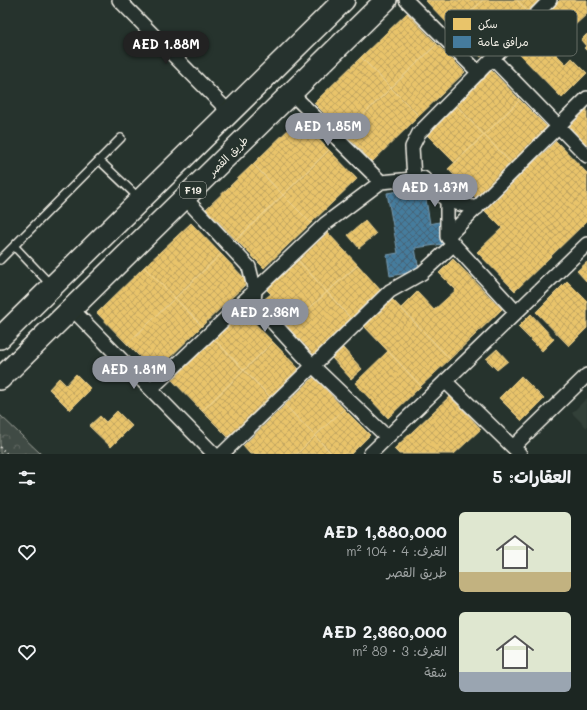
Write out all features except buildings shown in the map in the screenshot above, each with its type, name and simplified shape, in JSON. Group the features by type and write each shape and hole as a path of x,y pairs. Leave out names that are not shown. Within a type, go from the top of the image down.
{"main road":[{"name":"F19","path":"0,338 344,0"},
{"name":"طريق القصر","path":"0,379 386,0"}],"street":[{"path":"120,0 230,112"},
{"path":"406,0 445,39"},
{"path":"540,10 550,0"},
{"path":"462,56 479,73"},
{"path":"414,178 413,141 496,56"},
{"path":"493,59 587,156"},
{"path":"291,93 381,182"},
{"path":"222,454 312,365 390,291 422,273 451,241 477,208 587,98"},
{"path":"151,389 325,224 381,182 414,178 425,179 447,201 477,208"},
{"path":"185,198 249,267 255,291 254,302 312,365 387,437"},
{"path":"447,201 451,241 516,312"},
{"path":"370,454 587,244"},
{"path":"72,309 214,454"},
{"path":"445,381 516,451 587,375"}],"lane":[{"path":"0,260 121,138"},
{"path":"99,160 140,199"},
{"path":"14,246 52,287"}],"path":[{"path":"0,447 7,454"}],"shaded area":[{"path":"587,398 587,428 572,413"}],"green space":[{"path":"0,415 41,454 0,454"}]}
